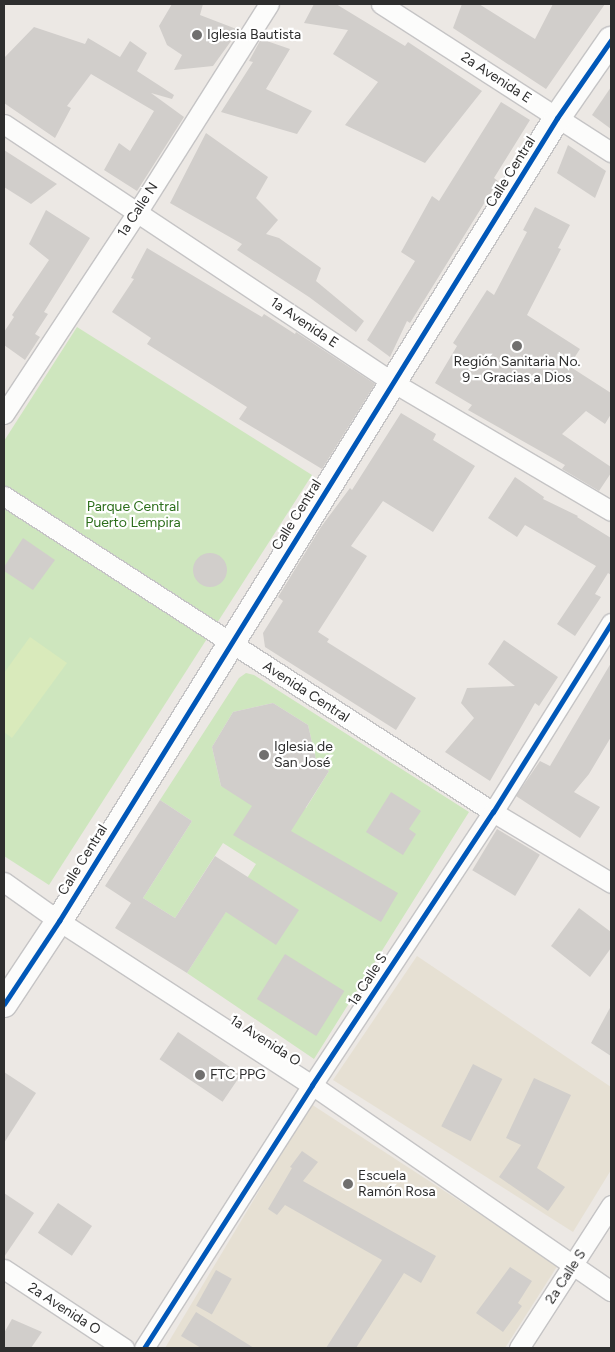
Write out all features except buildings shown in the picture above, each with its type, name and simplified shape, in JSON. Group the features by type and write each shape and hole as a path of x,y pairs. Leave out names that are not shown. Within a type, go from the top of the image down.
{"street":[{"name":"1a Calle N","path":"4,414 138,211 269,4"},
{"name":"2a Avenida E","path":"381,4 611,152"},
{"name":"Calle Central","path":"4,1004 59,921 557,118 611,40"},
{"name":"1a Avenida E","path":"4,124 138,211 394,383 611,511"},
{"name":"Avenida Central","path":"4,496 493,812 611,883"},
{"name":"1a Calle S","path":"144,1348 312,1085 493,812 611,623"},
{"name":"1a Avenida O","path":"4,882 59,921 312,1085 611,1290"},
{"name":"2a Calle S","path":"519,1348 611,1205"},
{"name":"2a Avenida O","path":"4,1269 124,1348"}],"shaded area":[{"path":"417,956 611,1087 611,1170 573,1232 333,1080"},
{"name":"Escuela Ramón Rosa","path":"311,1104 558,1265 505,1348 165,1348"}],"green space":[{"name":"Parque Central Puerto Lempira","path":"77,327 312,475 49,885 4,856 4,441"},
{"path":"30,637 67,663 12,738 4,732 4,673"},
{"path":"246,673 254,675 469,812 314,1059 187,973 256,864 223,843 175,918 143,898 192,821 160,800 239,678","holes":["273,703 308,725 317,764 329,771 306,808 221,786 212,747 233,712"]}],"cycle path":[{"path":"4,1004 59,921 557,118 611,40"},
{"path":"144,1348 312,1085 493,812 611,623"}],"place":[{"name":"Iglesia Bautista","path":"197,35"},
{"name":"Región Sanitaria No. 9 - Gracias a Dios","path":"517,346"},
{"name":"Iglesia de San José","path":"264,755"},
{"name":"FTC PPG","path":"200,1075"},
{"name":"Escuela Ramón Rosa","path":"348,1184"}]}
